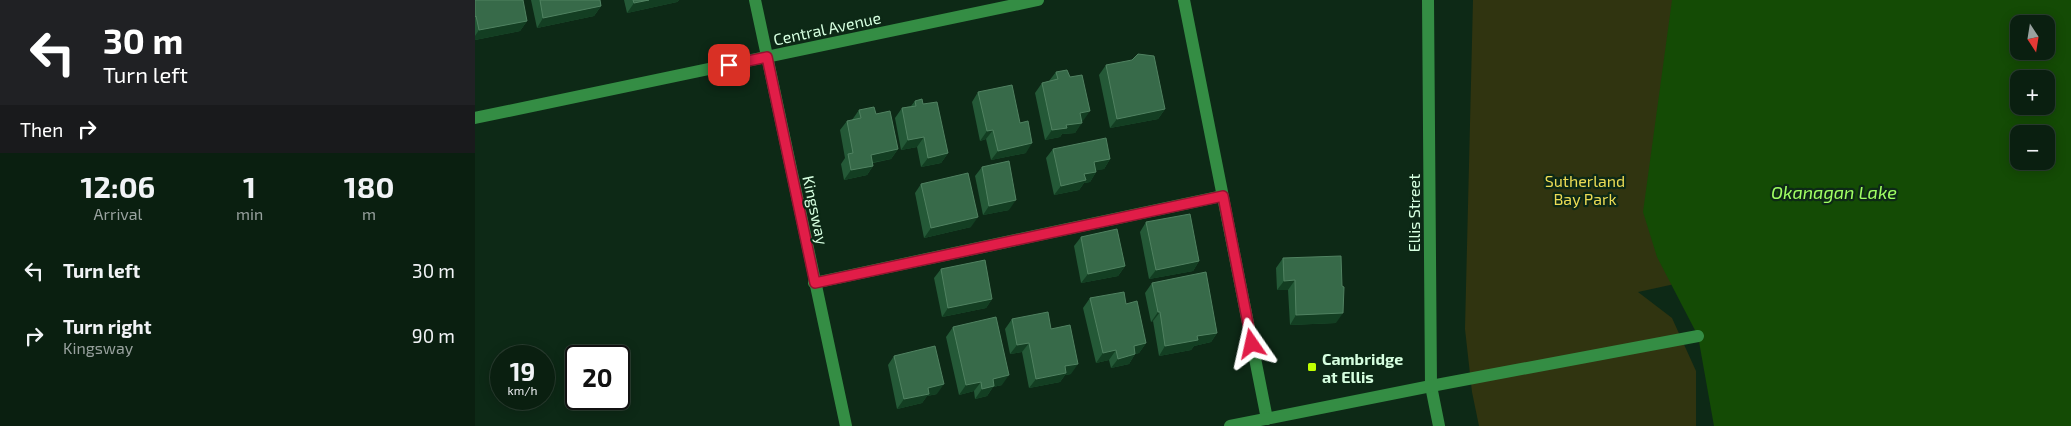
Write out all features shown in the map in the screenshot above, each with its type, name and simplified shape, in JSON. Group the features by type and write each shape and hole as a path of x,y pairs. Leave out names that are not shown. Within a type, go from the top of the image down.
{"street":[{"name":"Kingsway","path":"755,0 845,426"},
{"name":"Central Avenue","path":"475,118 1038,0"},
{"path":"1184,0 1267,419"},
{"name":"Ellis Street","path":"1428,0 1431,386 1439,426"},
{"path":"815,283 1223,196"},
{"path":"1230,426 1699,336"}],"green space":[{"name":"Sutherland Bay Park","path":"1473,0 1692,0 1716,275 1638,292 1672,318 1696,371 1696,426 1479,426 1472,392 1465,329"}],"water":[{"name":"Okanagan Lake","path":"1672,0 2071,0 2071,426 1714,426 1698,336 1657,257 1643,212"}],"building":[{"path":"475,0 523,0 527,21 479,30 475,17"},
{"path":"540,0 600,0 601,6 543,18"},
{"path":"633,0 649,0 634,3"},
{"path":"1138,54 1154,56 1165,109 1117,119 1106,65 1132,60"},
{"path":"1067,70 1070,77 1082,75 1090,111 1080,113 1082,123 1066,125 1067,128 1052,130 1042,83 1058,79 1056,72"},
{"path":"1012,85 1020,123 1028,121 1032,143 998,151 993,130 987,131 978,92"},
{"path":"922,99 923,104 937,102 948,153 928,158 924,137 908,140 902,108 916,106 915,101"},
{"path":"874,107 876,114 890,111 898,149 871,155 873,166 851,170 848,154 853,153 847,121 861,118 859,110"},
{"path":"1106,138 1110,159 1094,162 1096,172 1084,174 1086,180 1061,186 1053,149"},
{"path":"1009,161 1016,200 989,206 982,167"},
{"path":"968,173 978,217 931,228 921,184"},
{"path":"1190,214 1199,261 1156,270 1146,222"},
{"path":"1117,229 1125,266 1088,274 1081,237"},
{"path":"1341,256 1342,286 1344,287 1343,313 1296,315 1295,280 1284,281 1283,258"},
{"path":"985,260 992,299 948,308 941,269"},
{"path":"1206,272 1217,333 1197,336 1198,340 1165,346 1160,312 1158,312 1152,283"},
{"path":"1124,292 1126,304 1137,301 1146,343 1134,346 1135,354 1118,359 1116,350 1103,353 1090,298"},
{"path":"1048,312 1051,329 1070,325 1078,364 1065,366 1066,373 1036,379 1029,343 1017,345 1012,319"},
{"path":"996,317 1009,375 993,379 994,386 982,389 981,382 966,385 953,327"},
{"path":"935,346 944,384 928,388 929,394 904,399 894,356"}],"place":[{"name":"Cambridge at Ellis","path":"1312,367"}],"route":[{"path":"729,65 767,57 815,283 1223,196 1252,344"}]}
